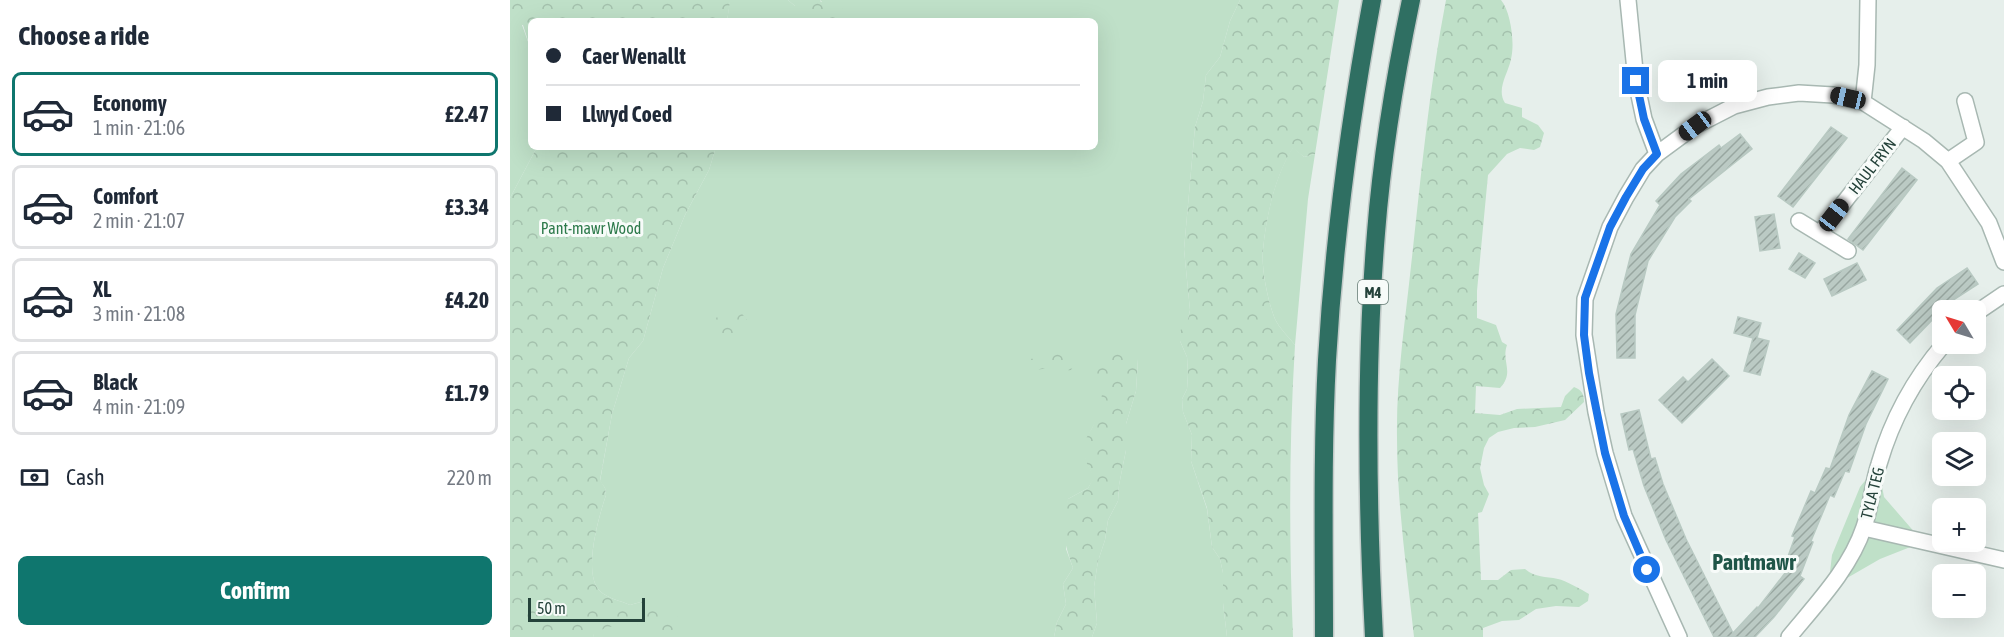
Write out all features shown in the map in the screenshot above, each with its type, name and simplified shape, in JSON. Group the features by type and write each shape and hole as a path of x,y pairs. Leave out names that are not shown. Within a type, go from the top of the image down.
{"highway":[{"path":"1324,637 1324,439 1331,304 1353,106 1372,0"},
{"name":"M4","path":"1374,637 1368,439 1370,340 1376,233 1388,129 1411,0"},
{"path":"1324,439 1335,637"},
{"name":"M4","path":"1372,587 1380,637"}],"street":[{"path":"1629,0 1636,81 1644,119 1657,154"},
{"path":"1863,102 1867,65 1868,0"},
{"path":"1679,637 1624,516 1601,432 1584,335 1585,298 1610,227 1643,169 1657,154 1695,126 1734,106 1768,97 1799,93 1833,95 1863,102 1903,127 1948,161 1989,223 2004,262"},
{"path":"1948,161 1976,142 1965,101"},
{"name":"HAUL FRYN","path":"1820,233 1903,127"},
{"path":"1799,221 1848,251"},
{"path":"1986,306 2004,294"},
{"name":"TYLA TEG","path":"1789,637 1828,589 1864,528 1878,465 1890,430 1925,366 1935,354"},
{"path":"1864,528 2004,560"}],"green space":[{"path":"510,0 513,0 528,42 528,150 535,150 510,198"},
{"path":"510,0 730,0 727,18 528,18 528,41 523,25 510,24"},
{"path":"730,0 788,0 795,6 822,2 820,0 1240,0 1230,21 1220,57 1206,75 1203,101 1195,127 1184,249 1190,310 1180,333 1180,341 1187,357 1188,374 1187,389 1182,399 1183,412 1192,435 1191,461 1207,509 1212,547 1220,559 1223,573 1223,603 1227,637 1092,637 1097,623 1094,587 1098,561 1105,540 1108,520 1118,501 1126,450 1126,424 1136,391 1138,359 1100,376 1103,396 1101,408 1088,436 1085,454 1095,477 1088,488 1068,499 1066,549 1073,568 1063,584 1066,604 1057,622 1054,637 593,637 599,611 677,625 644,601 630,605 600,591 592,572 592,559 596,530 606,495 605,488 600,481 612,414 629,358 643,341 663,268 685,215 709,170 715,150 1098,150 1098,18 727,18"},
{"path":"788,0 820,0 824,9 818,18"},
{"path":"1240,0 1339,0 1315,154 1304,157 1293,148 1287,159 1272,197 1263,250 1264,275 1272,312 1279,326 1295,345 1290,491 1293,637 1227,637 1223,603 1223,573 1220,559 1212,547 1207,508 1191,461 1192,435 1183,412 1182,399 1187,389 1188,374 1187,357 1180,341 1180,333 1190,310 1184,249 1195,127 1203,101 1206,75 1220,57 1230,21"},
{"path":"1446,0 1501,0 1510,20 1513,45 1502,87 1503,98 1505,103 1522,108 1522,117 1538,125 1544,133 1540,147 1534,150 1520,148 1507,154 1488,175 1477,291 1477,318 1496,325 1502,342 1507,345 1505,357 1507,377 1500,388 1476,386 1475,413 1500,415 1517,409 1561,407 1565,396 1574,387 1581,391 1584,399 1584,402 1565,420 1535,427 1514,428 1498,432 1489,438 1484,448 1480,468 1489,494 1482,512 1478,513 1481,580 1498,580 1511,570 1525,569 1537,575 1573,585 1589,594 1588,601 1579,607 1556,606 1536,609 1519,620 1502,621 1483,628 1483,637 1414,637 1397,463 1401,352 1426,133"},
{"path":"836,6 853,14 855,18 827,18"},
{"path":"1293,147 1304,157 1315,154 1308,199 1295,345 1275,319 1263,266 1264,237 1272,197"},
{"name":"Pant-mawr Wood","path":"535,150 715,150 709,170 685,215 663,268 643,341 629,358 612,414 600,480 606,495 596,530 592,558 595,583 606,596 630,605 644,601 671,607 677,616 678,625 670,632 642,624 607,627 594,634 593,637 510,637 510,198"},
{"path":"730,306 739,310 747,320 744,332 736,343 725,345 717,341 713,328 722,309"},
{"path":"1125,349 1138,359 1136,391 1126,424 1126,450 1118,501 1108,520 1105,540 1098,561 1094,587 1097,623 1092,637 1054,637 1057,622 1066,604 1063,584 1073,568 1064,534 1064,518 1068,499 1088,488 1094,477 1084,454 1085,441 1099,411 1102,396 1100,381 1092,365 1096,353"},
{"path":"1054,353 1069,354 1077,360 1071,370 1051,368 1032,370 1022,364 1023,361"},
{"path":"1878,465 1884,497 1923,542 1880,559 1828,589 1832,555 1860,487"}],"building":[{"path":"1831,127 1847,138 1793,207 1778,196"},
{"path":"1740,134 1752,149 1689,199 1691,201 1675,217 1648,261 1635,315 1635,358 1617,358 1616,314 1631,254 1660,205 1656,201 1681,174 1719,145 1721,148"},
{"path":"1902,168 1917,180 1863,250 1848,239"},
{"path":"1774,214 1780,248 1760,251 1755,217"},
{"path":"1799,253 1815,263 1805,278 1789,269"},
{"path":"1857,263 1866,280 1832,296 1824,279"},
{"path":"1967,268 1978,284 1953,300 1932,300 1932,320 1910,343 1897,330 1937,288"},
{"path":"1738,317 1761,323 1757,338 1769,341 1760,375 1744,371 1753,338 1734,333"},
{"path":"1712,359 1729,376 1682,423 1659,400 1683,377 1688,382"},
{"path":"1872,371 1888,379 1866,424 1849,472 1845,471 1834,497 1830,495 1811,541 1813,542 1800,576 1804,579 1755,637 1714,637 1666,540 1644,486 1633,449 1629,450 1621,414 1639,410 1651,459 1655,458 1663,484 1686,539 1733,633 1758,608 1792,564 1786,562 1795,537 1792,536 1811,491 1815,493 1826,468 1830,469 1849,415"}],"district":[{"name":"Pantmawr","path":"1754,562"}],"route":[{"path":"1636,81 1644,119 1657,154 1643,169 1610,227 1585,298 1584,335 1605,453 1624,516 1647,570"}]}
